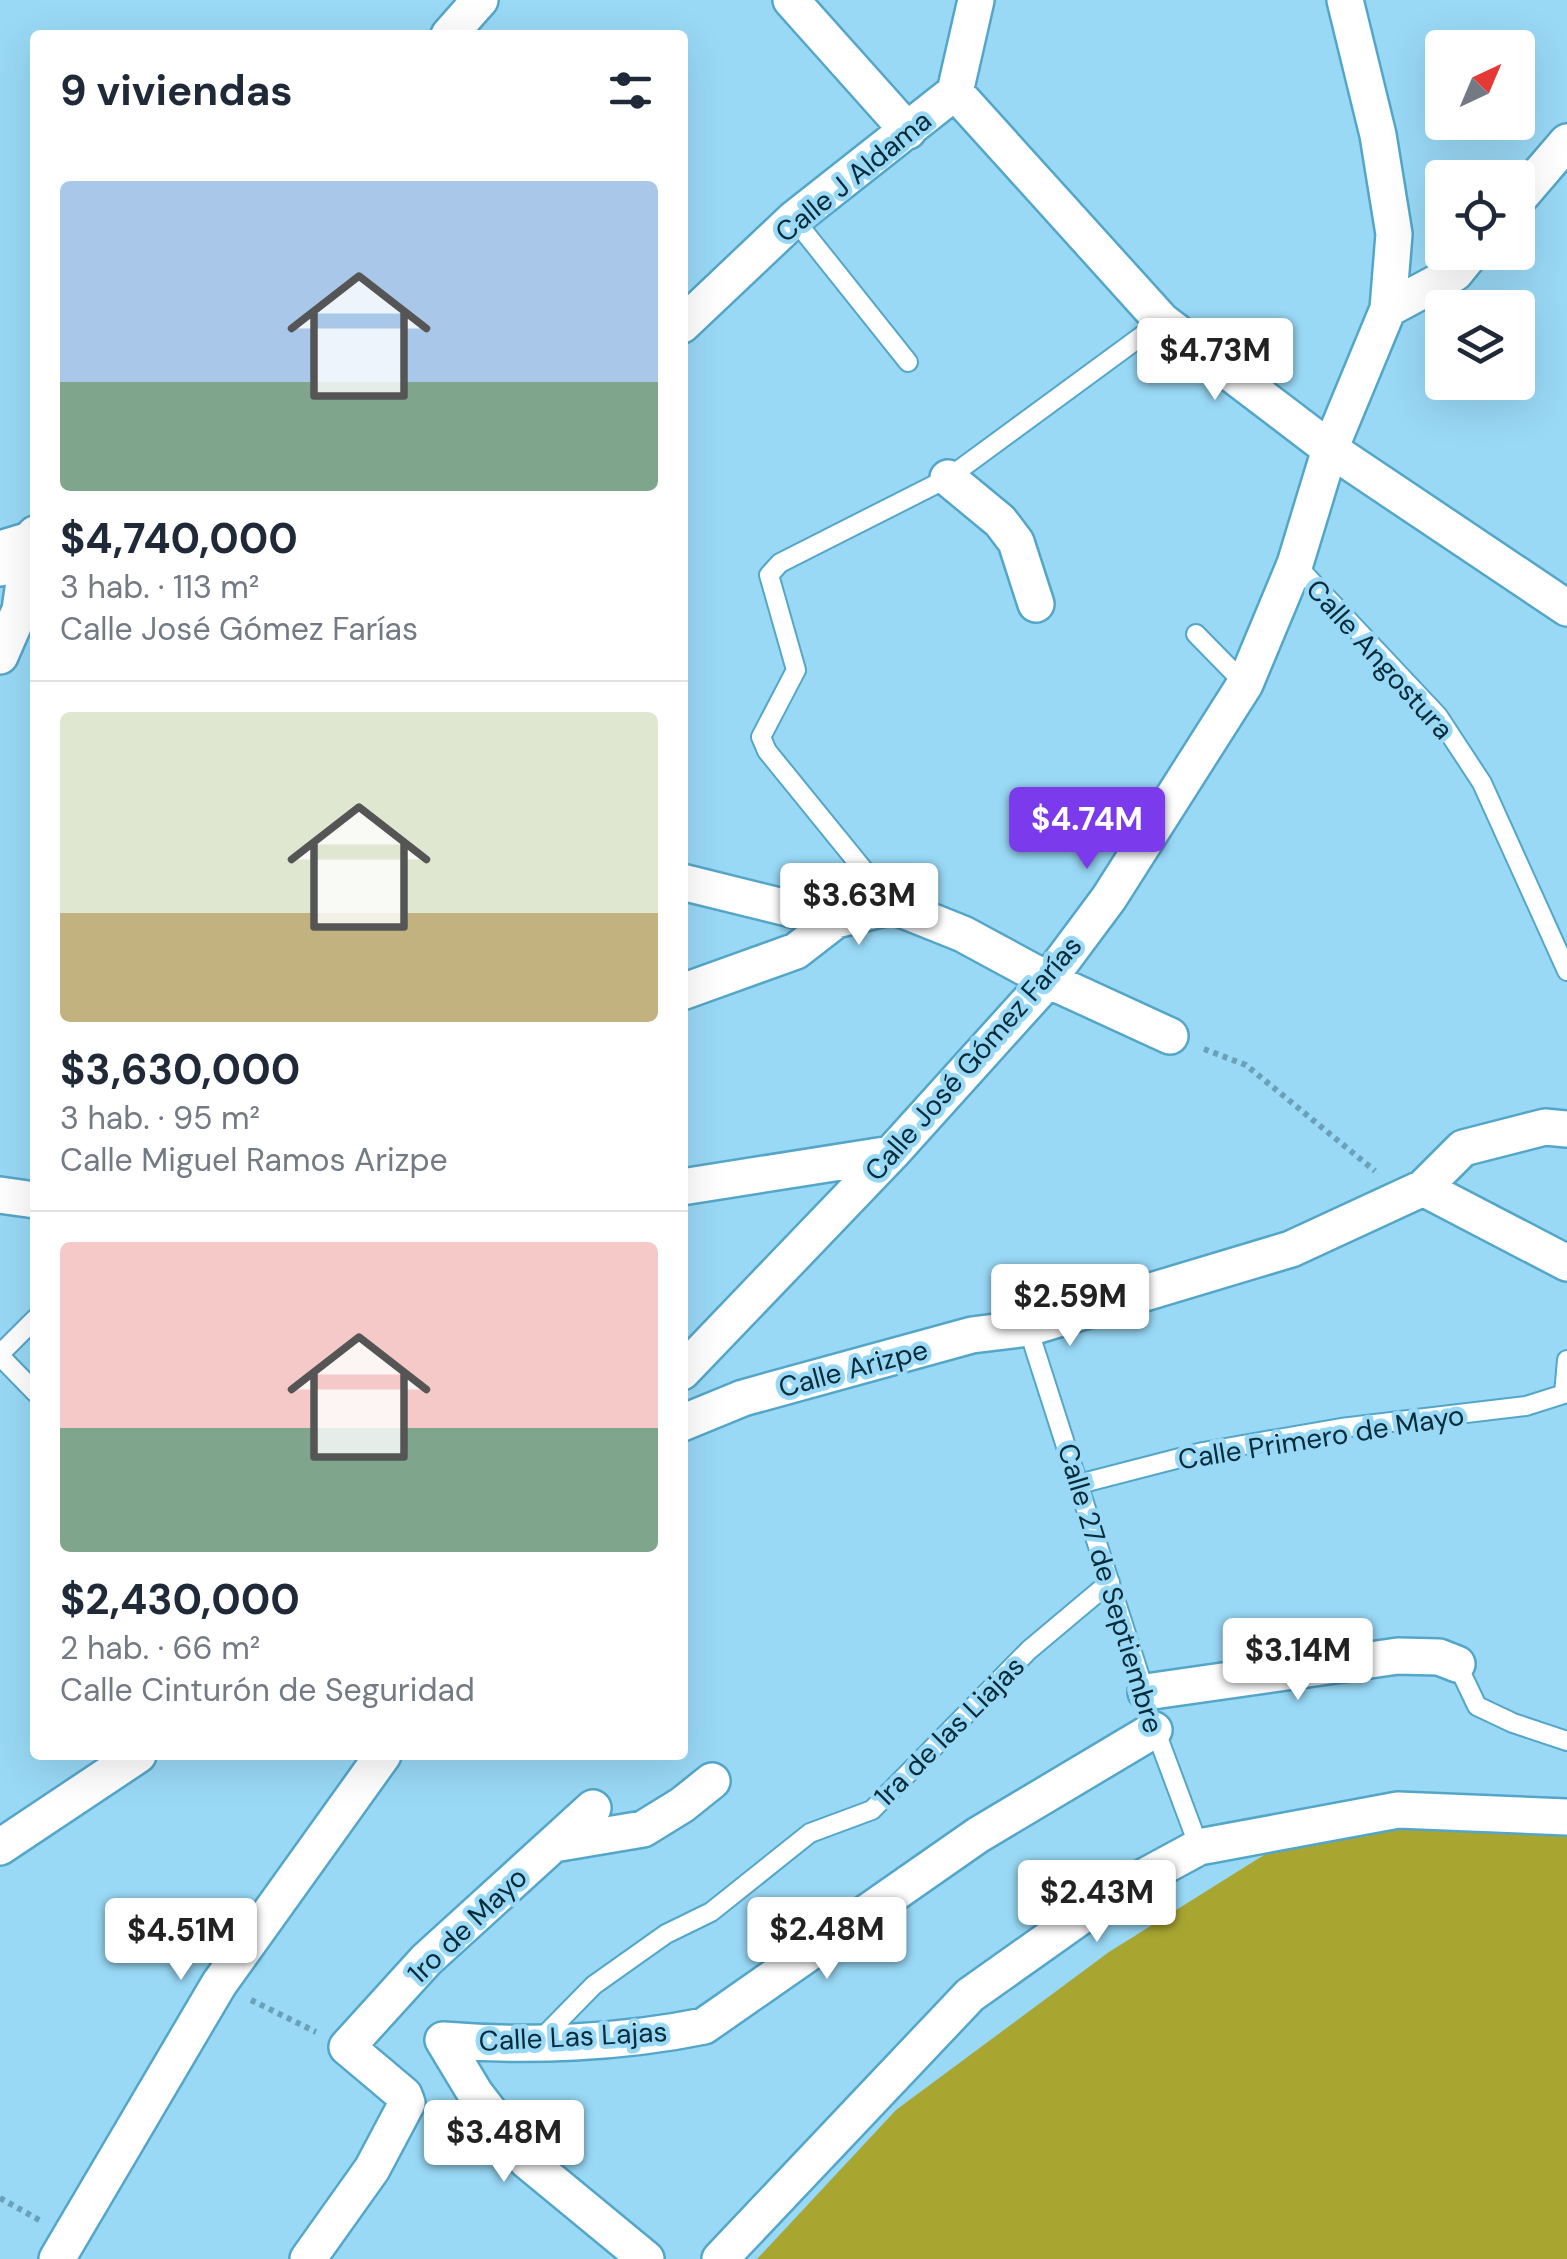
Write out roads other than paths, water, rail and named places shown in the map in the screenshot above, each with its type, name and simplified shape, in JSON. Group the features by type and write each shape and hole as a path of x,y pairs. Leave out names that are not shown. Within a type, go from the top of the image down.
{"street":[{"path":"454,30 480,0"},
{"path":"791,0 908,131"},
{"name":"Calle J Aldama","path":"688,320 794,219 956,92 976,0"},
{"name":"Calle José Gómez Farías","path":"688,1366 891,1154 1048,980 1108,898 1246,684 1295,564 1330,449 1388,309 1394,234 1378,135 1345,0"},
{"path":"956,92 1162,321 1330,449 1567,608"},
{"path":"1535,180 1567,142"},
{"path":"1388,309 1457,270"},
{"path":"948,478 1000,521 1016,542 1036,604"},
{"path":"0,568 20,538"},
{"path":"0,656 20,610 20,538"},
{"path":"688,883 836,920"},
{"path":"688,990 796,951 836,920 893,906 963,934 1048,980 1170,1036"},
{"name":"Calle Arizpe","path":"688,1420 743,1398 953,1340 1028,1328 1292,1249 1414,1192 1462,1148 1545,1126 1567,1129"},
{"path":"688,1185 891,1154"},
{"path":"1414,1192 1567,1263"},
{"path":"0,1195 30,1199"},
{"path":"1146,1692 1398,1656 1440,1657 1457,1664"},
{"name":"Calle Las Lajas","path":"646,2259 526,2160 474,2093 443,2040 507,2045 662,2035 704,2026 978,1835 1154,1730"},
{"path":"0,1847 130,1760"},
{"path":"62,2247 219,1984 379,1760"},
{"path":"553,1844 643,1829 712,1781"},
{"name":"1ro de Mayo","path":"316,2248 372,2169 407,2104 404,2095 347,2047 426,1960 593,1808"},
{"path":"720,2259 970,1995 1114,1893 1199,1847 1398,1810 1567,1817"}],"lane":[{"path":"794,219 908,362"},
{"path":"893,906 767,751 761,738 796,670 769,575 780,563 948,478 1162,321"},
{"name":"Calle Angostura","path":"1295,564 1438,716 1482,782 1567,971"},
{"path":"1196,634 1246,684"},
{"path":"30,1323 0,1355 30,1387"},
{"name":"Calle 27 de Septiembre","path":"1028,1328 1146,1692 1154,1730 1199,1847"},
{"name":"Calle Primero de Mayo","path":"1079,1484 1203,1452 1341,1428 1526,1406 1564,1394 1567,1360"},
{"name":"1ra de las Liajas","path":"539,2042 594,1985 666,1934 711,1912 810,1833 872,1810 1029,1650 1110,1582"},
{"path":"1457,1664 1477,1706 1567,1741"}]}
